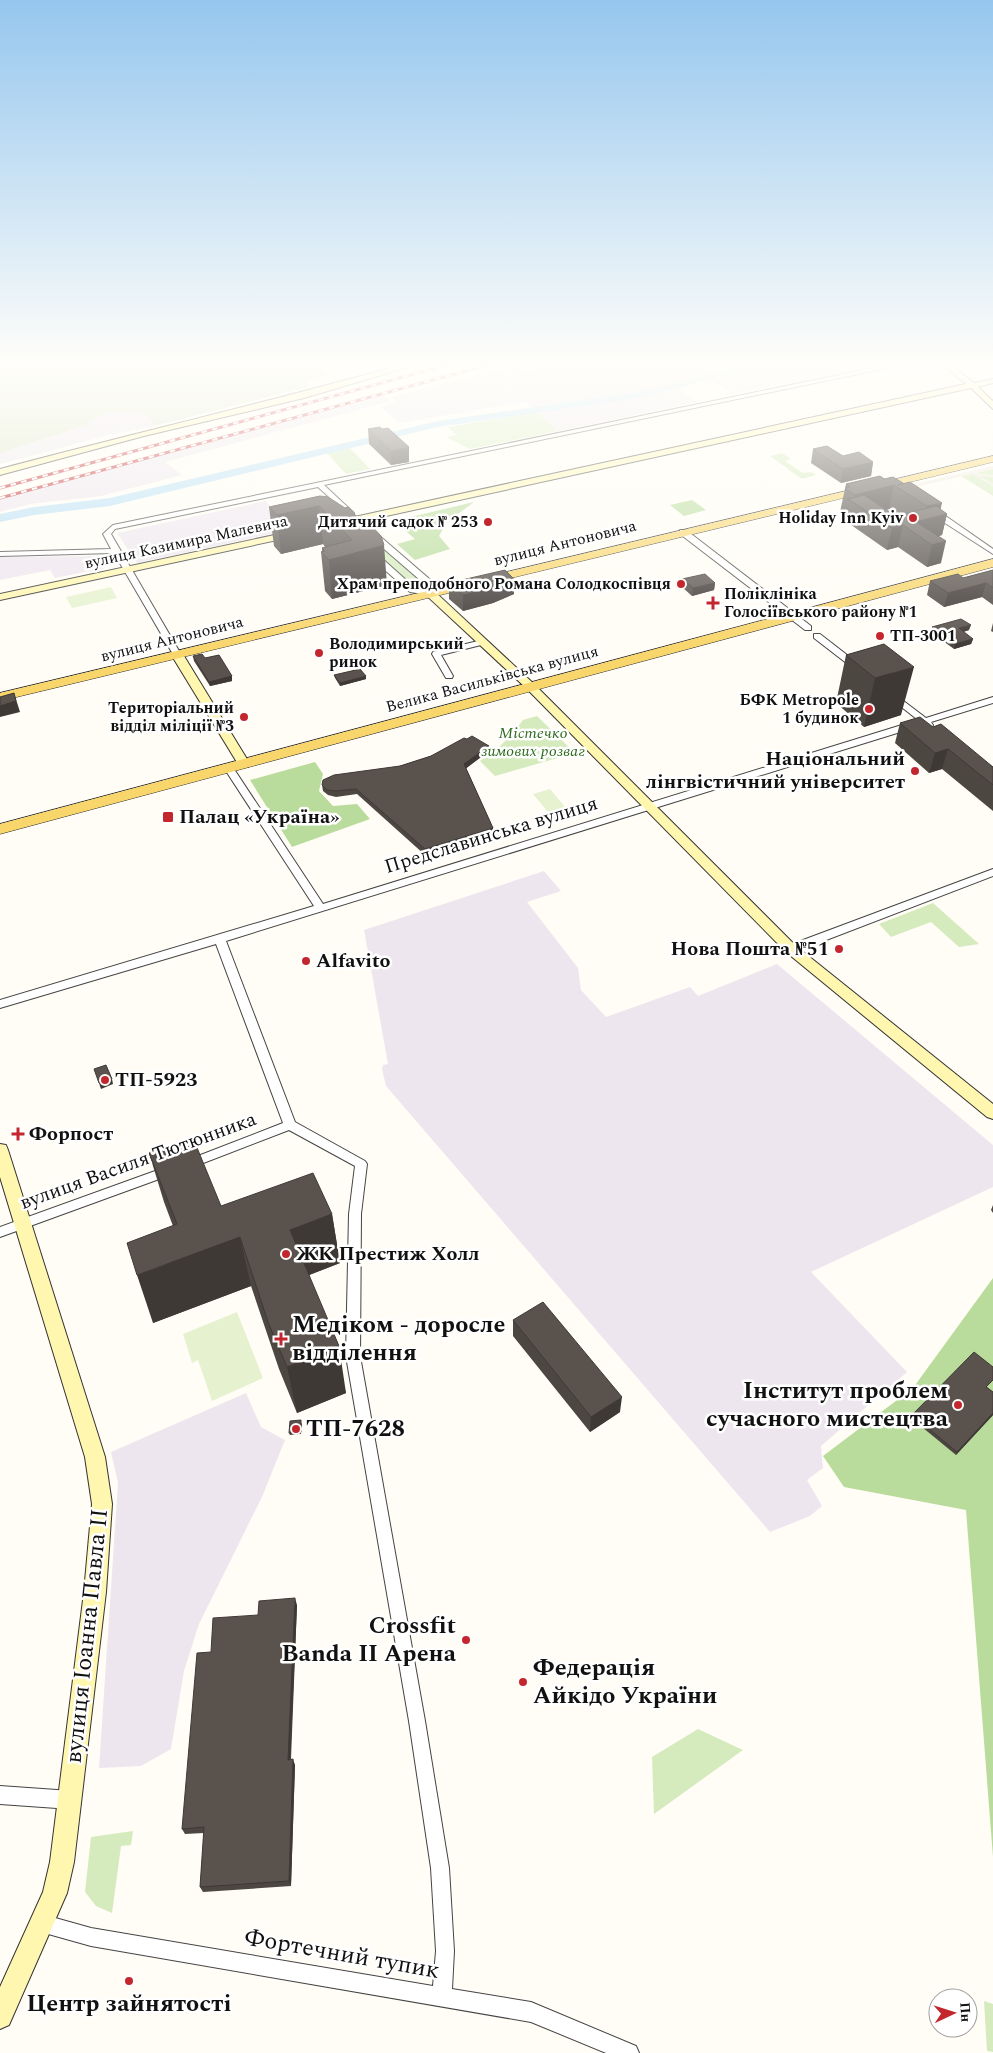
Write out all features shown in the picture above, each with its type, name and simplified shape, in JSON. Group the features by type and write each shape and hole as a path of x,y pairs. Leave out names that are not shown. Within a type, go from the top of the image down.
{"main road":[{"path":"0,472 49,459"},
{"path":"340,526 644,459"},
{"name":"вулиця Антоновича","path":"0,698 683,532 896,486 993,459"},
{"name":"вулиця Казимира Малевича","path":"0,597 305,531"},
{"name":"Велика Васильківська вулиця","path":"0,829 530,686 993,564"},
{"path":"434,592 791,949 993,1113"},
{"path":"178,656 244,764"},
{"name":"вулиця Іоанна Павла II","path":"0,1150 95,1457 102,1504 95,1592 71,1800 60,1870 55,1893 0,2016"}],"street":[{"path":"178,656 107,534 113,527 446,459"},
{"path":"320,485 359,522"},
{"path":"301,489 308,495"},
{"path":"925,506 993,552"},
{"path":"369,531 434,592"},
{"path":"683,532 808,628"},
{"path":"0,554 116,551"},
{"path":"371,553 413,590 434,592"},
{"path":"817,636 868,676"},
{"path":"449,676 436,654 482,642"},
{"path":"882,688 936,730"},
{"name":"Предславинська вулиця","path":"0,1004 220,939 993,700"},
{"path":"229,768 320,907"},
{"path":"791,949 993,872"},
{"path":"220,939 290,1125 361,1164 355,1214 353,1356 418,1721 440,1868 445,1952 442,1996"},
{"name":"вулиця Василя Тютюнника","path":"0,1232 208,1157 290,1125"},
{"path":"0,1795 71,1800"},
{"name":"Фортечний тупик","path":"41,1923 91,1937 531,2012 629,2053"}],"shaded area":[{"path":"0,459 20,459 0,464"},
{"path":"148,459 177,459 165,462 182,475 101,496 30,504 0,512 0,499"},
{"path":"993,466 993,469 977,473 993,475 993,477 980,476 993,484 993,486 972,474 907,489 993,547 993,549 906,490 910,485"},
{"path":"266,501 289,530 137,563 117,533"},
{"path":"98,556 105,568 55,578 50,570 0,580 0,557"},
{"path":"544,871 561,891 527,902 578,968 581,990 606,1017 690,987 698,996 777,964 993,1145 993,1187 811,1272 907,1372 821,1446 823,1468 807,1480 822,1506 810,1516 770,1532 386,1086 382,1069 383,1065 388,1064 364,930"},
{"path":"246,1393 261,1427 285,1440 262,1497 199,1624 184,1671 171,1749 141,1766 99,1768 118,1483 111,1452"}],"green space":[{"path":"332,459 360,459 370,469 346,474"},
{"path":"774,459 791,459 785,461 803,473 811,472 816,475 802,479"},
{"path":"993,469 993,496 961,476"},
{"path":"692,500 706,510 684,516 670,505"},
{"path":"474,502 446,523 439,536 450,549 415,560 397,544 415,539 394,521"},
{"path":"357,524 423,583 412,586 346,527"},
{"path":"111,587 117,598 72,608 66,597"},
{"name":"Містечко зимових розваг","path":"537,716 575,753 495,776 480,761 495,751 523,720"},
{"path":"315,762 323,774 319,791 333,806 357,804 370,819 292,847 250,780"},
{"path":"550,789 570,813 553,818 533,794"},
{"path":"933,903 979,944 959,947 931,922 891,937 879,924"},
{"path":"993,1278 993,1857 966,1510 844,1487 823,1456 913,1388"},
{"path":"237,1312 263,1378 212,1401 198,1360 192,1363 183,1334"},
{"path":"698,1729 743,1750 654,1814 652,1757"},
{"path":"133,1831 131,1845 121,1846 112,1913 96,1906 85,1892 91,1837"},
{"path":"984,2001 993,2004 993,2052 987,2051"}],"building":[{"path":"828,459 869,459 873,462 843,469"},
{"path":"880,476 884,479 893,477 903,483 898,485 910,482 942,503 927,506 894,485 855,495 845,488 850,487 846,484"},
{"path":"864,495 896,516 936,506 947,514 916,522 946,541 932,545 903,525 892,528 848,499"},
{"path":"320,496 328,497 345,508 348,507 358,518 362,517 381,536 384,545 329,560 321,552 325,551 322,548 352,540 319,506 277,515 269,507"},
{"path":"505,570 514,579 493,588 463,595 449,583"},
{"path":"993,570 993,588 986,583 948,593 930,581 958,574 963,578"},
{"path":"705,574 715,583 693,588 682,579"},
{"path":"961,619 971,625 959,628 973,639 955,644 932,627"},
{"path":"884,644 914,667 875,678 846,655"},
{"path":"202,654 205,658 219,655 232,676 209,682 193,656"},
{"path":"360,669 366,676 340,683 334,675"},
{"path":"14,693 16,701 0,706 0,697"},
{"path":"920,717 933,727 941,724 993,767 993,785 948,749 935,753 900,723"},
{"name":"Палац «Україна»","path":"472,736 489,746 464,764 493,828 425,849 356,789 327,790 322,785 323,780 334,775 400,766 431,756 464,738 467,739"},
{"path":"106,1065 112,1079 99,1083 94,1069"},
{"path":"193,1138 221,1206 313,1173 332,1214 290,1230 339,1346 287,1367 268,1322 240,1237 137,1275 127,1243 177,1224 149,1153"},
{"path":"543,1302 622,1397 591,1417 513,1320"},
{"name":"Інститут проблем сучасного мистецтва","path":"974,1352 993,1367 993,1380 986,1387 993,1392 993,1413 957,1452 912,1415"},
{"name":"ТП-7628","path":"301,1420 301,1432 289,1433 290,1421"},
{"path":"295,1598 288,1760 293,1759 289,1881 200,1887 204,1827 182,1829 197,1653 211,1652 213,1618 258,1615 259,1601"}],"waterway":[{"path":"0,518 34,511 110,502 292,459"}],"railway":[{"path":"0,488 106,459"},
{"path":"0,498 144,459"}],"place":[{"name":"Holiday Inn Kyiv","path":"913,518"},
{"name":"Дитячий садок № 253","path":"488,522"},
{"name":"Храм преподобного Романа Солодкоспівця","path":"681,584"},
{"name":"Поліклініка Голосіївського району №1","path":"713,603"},
{"name":"ТП-3001","path":"880,636"},
{"name":"Володимирський ринок","path":"319,653"},
{"name":"БФК Metropole 1 будинок","path":"869,709"},
{"name":"Територіальний відділ міліції №3","path":"244,717"},
{"name":"Національний лінгвістичний університет","path":"915,771"},
{"name":"Палац «Україна»","path":"168,817"},
{"name":"Нова Пошта №51","path":"839,949"},
{"name":"Alfavito","path":"306,961"},
{"name":"ТП-5923","path":"105,1080"},
{"name":"Форпост","path":"18,1134"},
{"name":"ЖК Престиж Холл","path":"286,1254"},
{"name":"Медіком - доросле відділення","path":"281,1339"},
{"name":"Інститут проблем сучасного мистецтва","path":"958,1405"},
{"name":"ТП-7628","path":"296,1429"},
{"name":"Crossfit Banda II Арена","path":"466,1640"},
{"name":"Федерація Айкідо України","path":"523,1682"},
{"name":"Центр зайнятості","path":"129,1981"}]}
